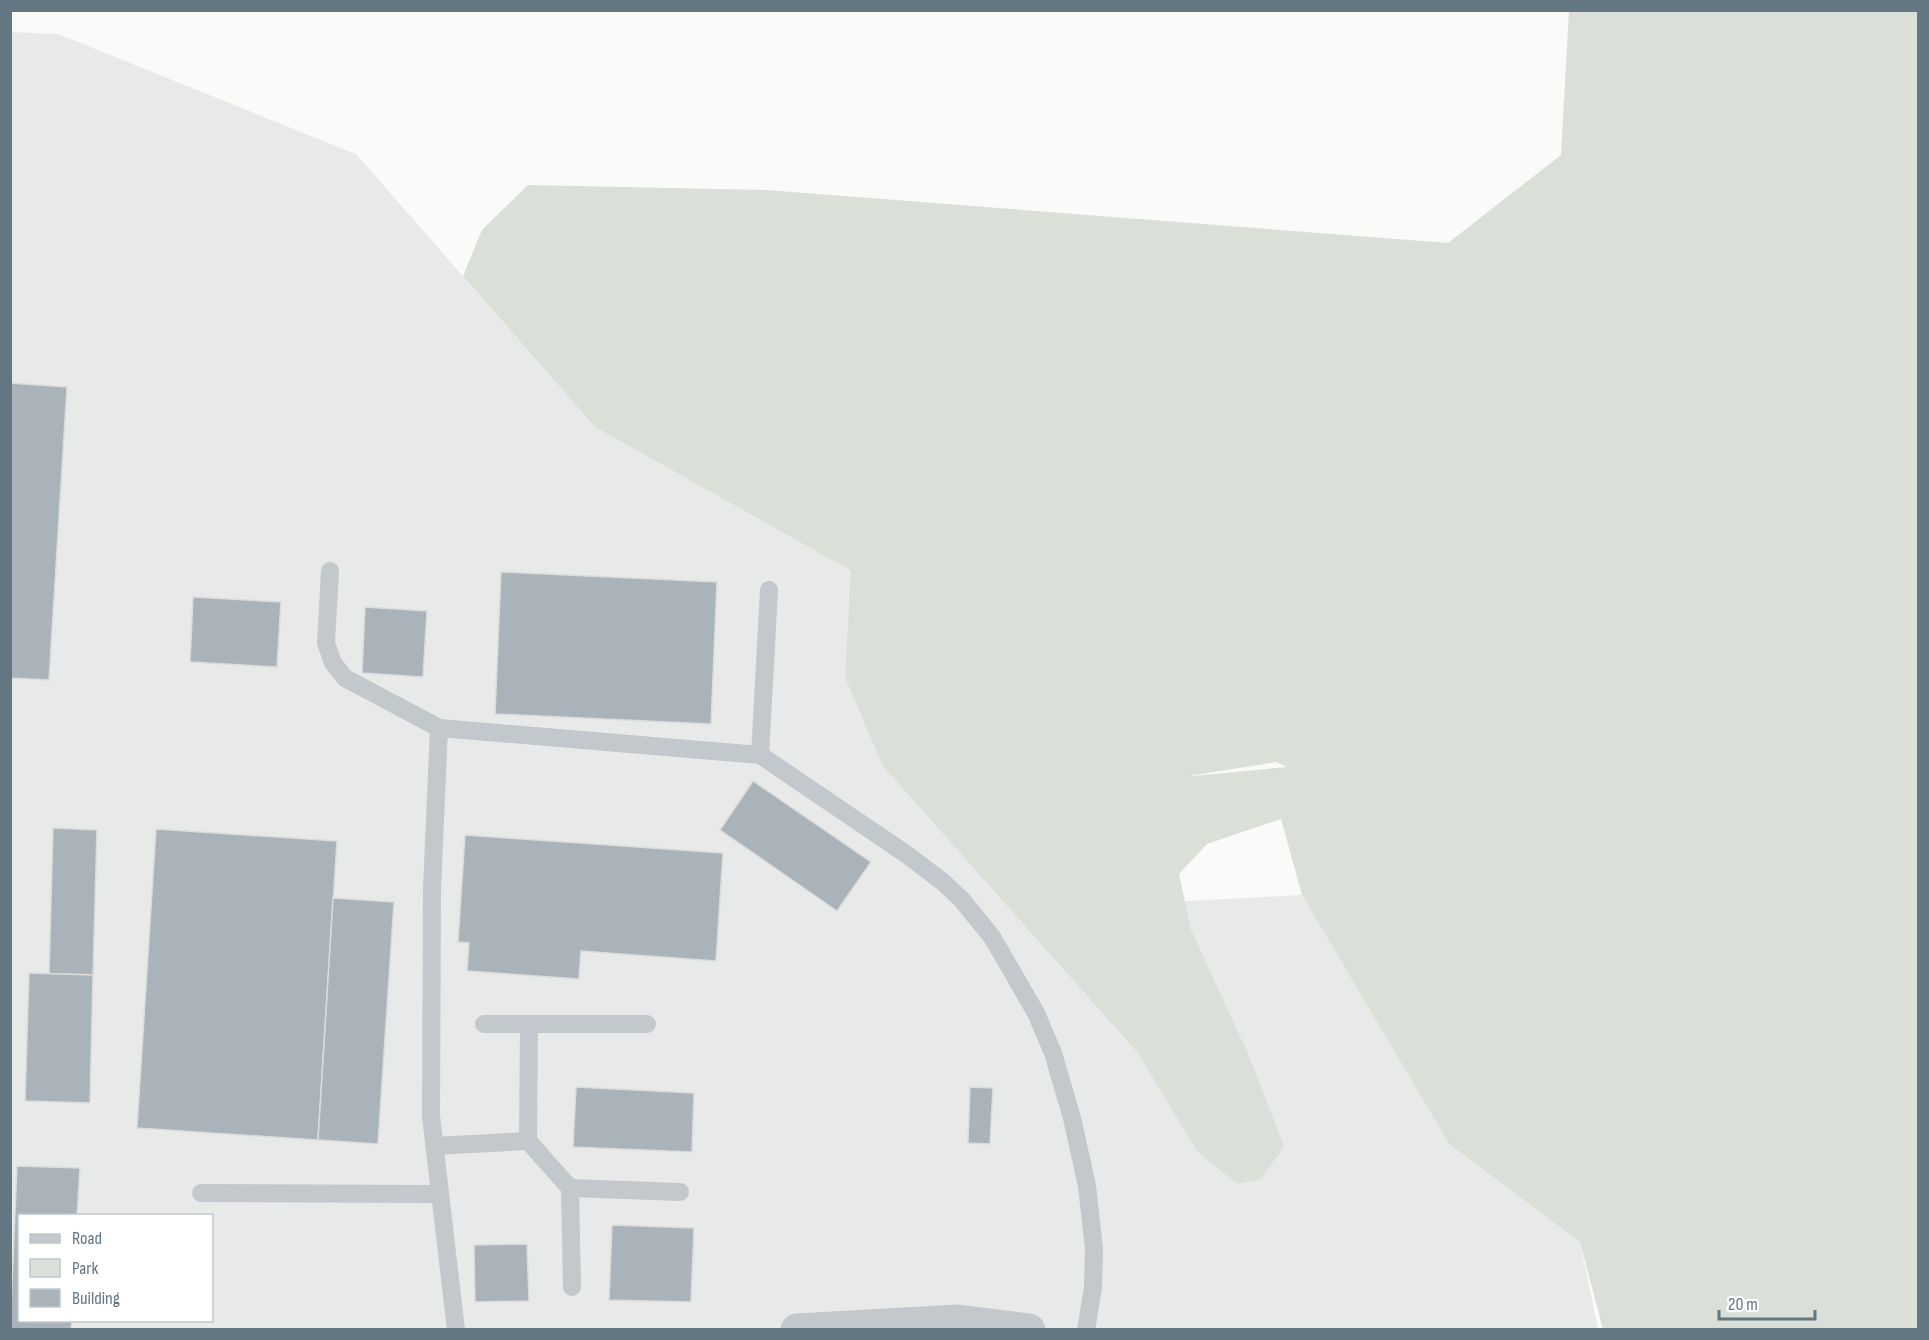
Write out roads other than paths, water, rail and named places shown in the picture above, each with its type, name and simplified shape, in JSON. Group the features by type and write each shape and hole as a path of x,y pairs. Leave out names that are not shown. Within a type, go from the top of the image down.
{"street":[{"path":"797,1329 958,1321 1029,1329"}],"lane":[{"path":"330,572 326,643 333,663 345,678 439,728 760,755 943,882 992,937 1014,972 1053,1053 1072,1118 1087,1186 1094,1249 1093,1288 1086,1329"},
{"path":"760,755 769,590"},
{"path":"439,728 432,889 431,1116 438,1194 456,1329"},
{"path":"484,1024 647,1024"},
{"path":"529,1024 528,1141 570,1188 572,1287"},
{"path":"434,1146 528,1141"},
{"path":"570,1188 680,1192"},
{"path":"201,1193 438,1194"}]}
